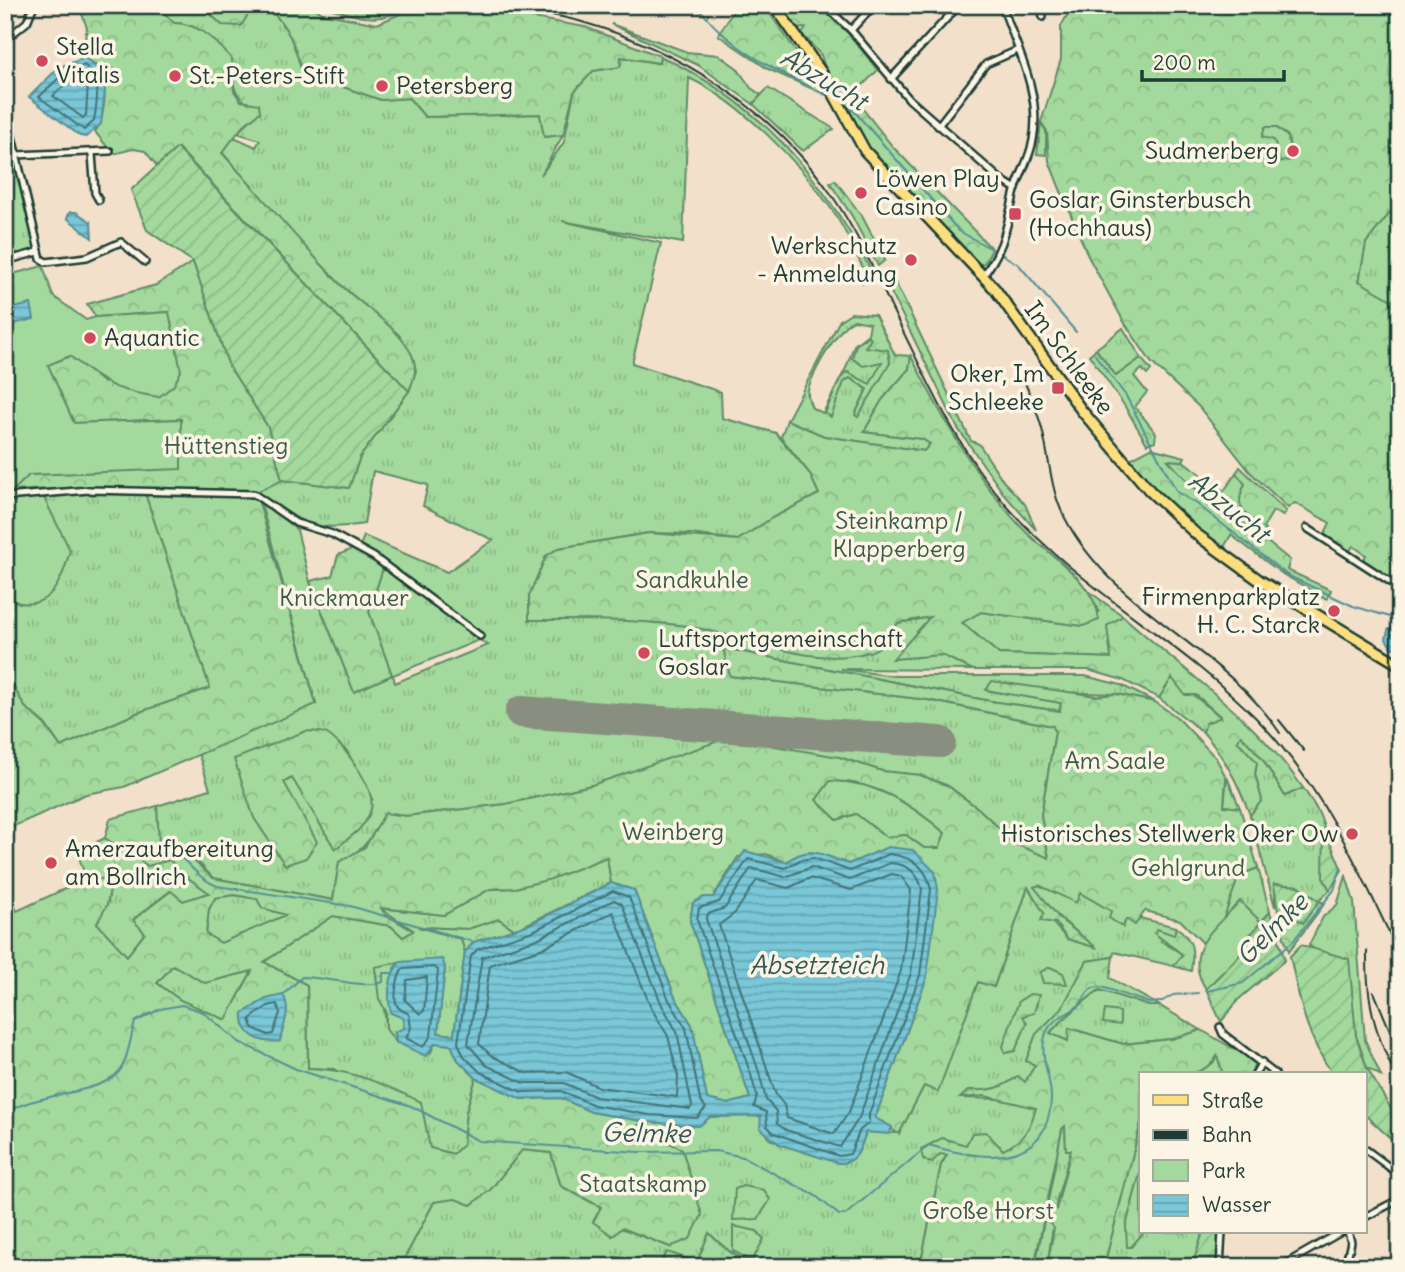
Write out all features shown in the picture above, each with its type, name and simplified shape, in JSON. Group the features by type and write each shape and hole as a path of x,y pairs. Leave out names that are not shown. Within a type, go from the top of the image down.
{"main road":[{"name":"Im Schleeke","path":"774,5 813,59 872,161 983,276 1005,302 1088,419 1164,506 1196,534 1259,580 1400,665"}],"street":[{"path":"5,40 27,22 34,5"},
{"path":"824,5 851,30 891,79 938,126 1000,179 1016,189"},
{"path":"851,30 874,5"},
{"path":"891,79 959,5"},
{"path":"983,276 1002,248 1016,189 1031,149 1036,115 1035,98 1002,5"},
{"path":"1041,5 1043,17"},
{"path":"938,126 986,64 1018,50"},
{"path":"5,107 38,253 46,262 87,257 121,242 145,262"},
{"path":"16,155 92,154 110,151"},
{"path":"92,154 95,193 99,200"},
{"path":"5,261 38,253"},
{"path":"5,497 63,491 244,492 262,497 296,523 332,534 410,581 480,636"},
{"path":"1307,528 1400,588"},
{"path":"1220,1027 1223,1034 1273,1072"},
{"path":"1256,1072 1262,1062"},
{"path":"1366,1150 1400,1175"},
{"path":"1366,1216 1400,1199"},
{"path":"1220,1267 1222,1234"},
{"path":"1287,1267 1292,1260 1338,1234"},
{"path":"1345,1267 1351,1242 1349,1234"}],"green space":[{"path":"79,5 168,5 164,13 174,23 199,30 232,59 234,91 241,101 259,104 260,112 243,126 222,153 340,284 406,344 415,364 409,391 178,148 157,166 145,151 133,149 113,154 95,132 103,113 104,89 98,68 90,61 80,58 87,28"},
{"path":"168,5 201,5 222,25 249,13 249,5 265,5 280,20 290,36 302,73 381,100 409,98 425,117 540,114 544,137 563,135 541,175 564,142 574,92 593,71 620,67 621,57 658,63 660,56 729,96 758,119 785,145 832,204 872,272 862,284 865,272 846,232 819,192 786,154 749,118 729,102 689,78 683,243 562,221 661,243 632,363 721,392 722,418 776,433 810,474 819,494 772,518 738,540 690,534 649,533 559,548 546,556 529,596 626,620 682,625 740,637 886,642 898,623 931,617 894,658 942,655 973,670 841,669 895,676 1085,676 1121,685 1155,702 1116,694 986,690 1061,703 1060,711 990,701 723,648 731,676 928,700 1053,726 1055,732 1041,815 1049,859 1017,845 979,809 948,786 920,775 882,771 839,757 592,785 506,804 406,816 394,813 358,851 339,862 333,900 213,878 194,858 159,848 157,806 210,789 198,753 316,704 260,500 297,530 310,582 354,692 392,675 369,612 383,568 360,546 364,536 447,572 493,540 423,506 428,485 373,471 364,524 328,527 305,522 256,492 282,480 349,488 360,457 409,391 416,371 413,358 399,335 343,287 274,215 222,152 234,137 256,147 260,140 237,133 259,112 236,91 232,59 199,30 174,23 164,13","holes":["479,640 488,645 395,683 393,675","325,733 347,751 372,799 292,778 283,783"]},
{"path":"201,5 249,5 249,13 241,26 222,25"},
{"path":"265,5 310,5 322,13 377,24 421,5 458,5 585,27 660,56 659,63 621,57 620,67 593,71 574,92 563,135 544,137 540,114 425,117 409,98 381,100 302,73 290,36 280,20"},
{"path":"322,5 409,5 399,12 378,18 356,16"},
{"path":"737,5 764,5 826,95 768,69 718,35"},
{"path":"779,5 819,5 848,33 878,70 855,93 855,99 893,147 992,249 985,263 978,265 868,149 827,74 821,55 802,34 806,28 796,29"},
{"path":"1073,5 1400,5 1400,200 1366,243 1359,281 1400,305 1400,585 1363,561 1366,555 1353,546 1349,552 1324,535 1330,523 1295,503 1288,508 1250,472 1199,407 1151,362 1124,322 1089,258 1049,161 1047,131 1041,122 1061,59 1061,26","holes":["1265,127 1276,127 1288,136 1292,160 1280,162 1274,140 1262,137"]},
{"path":"611,24 687,52 719,55 737,68 751,88 761,95 753,104 698,65"},
{"path":"768,88 834,129 803,151 753,104"},
{"path":"1041,123 1046,131 1046,155 1037,154"},
{"path":"5,124 35,249 17,256 16,252 5,255"},
{"path":"1265,127 1276,127 1288,137 1292,160 1280,163 1274,141 1262,137 1261,131"},
{"path":"177,148 409,391 360,457 349,488 282,480 268,427 229,366 193,262 147,230 131,190"},
{"path":"835,180 862,216 885,260 878,266 852,216 830,183"},
{"path":"1400,200 1400,305 1359,282 1366,243"},
{"name":"Hüttenstieg","path":"193,262 229,366 268,427 282,480 256,492 316,704 124,787 86,794 5,830 5,672 25,707 44,724 61,747 137,713 210,688 145,493 232,491 92,487 11,491 29,475 181,468 180,419 74,423 47,365 70,356 104,383 169,312 96,317 87,304 156,285"},
{"name":"Aquantic","path":"43,266 53,296 86,320 169,312 181,371 174,385 159,397 130,392 111,385 70,356 48,365 74,423 181,419 181,469 29,475 5,499 5,276"},
{"path":"889,269 971,441 979,444 1004,482 1025,504 1036,530 1003,493 957,427 883,276"},
{"path":"851,313 875,315 895,355 911,356 909,369 882,400 864,432 922,439 930,444 924,451 824,436 787,420 840,320","holes":["854,320 870,323 868,334 854,345 841,378 848,372 870,385 883,361 856,345 890,363 855,415 867,389 850,378 844,382 840,379 823,413 812,408 808,395 809,386 822,359 841,330"]},
{"path":"1123,328 1141,358 1116,376 1096,349"},
{"path":"868,336 871,339 865,347 888,350 890,363 858,417 855,415 867,389 850,378 844,382 831,417 825,413 840,379 847,372 870,384 882,362 863,366 852,358 856,345"},
{"path":"1096,349 1116,376 1141,358 1151,370 1147,375 1142,369 1134,376 1147,392 1135,407 1156,433 1155,441 1147,444 1089,355"},
{"name":"Steinkamp / Klapperberg","path":"911,356 948,426 976,470 1025,531 1081,582 1096,606 1099,620 1083,626 981,612 962,623 999,654 1111,658 1107,626 1123,616 1241,718 1264,740 1303,788 1285,796 1262,758 1241,735 1237,741 1257,762 1255,774 1262,800 1250,815 1230,771 1203,732 1206,723 1221,717 1196,695 1185,695 1172,678 1159,698 1123,680 1088,670 973,670 942,655 893,659 930,617 898,623 878,647 869,652 845,656 798,653 679,625 623,621 529,620 529,596 546,556 559,548 649,533 738,540 772,518 819,494 810,474 781,437 787,420 824,436 924,451 930,444 922,439 864,432 882,400 909,369"},
{"path":"1151,448 1185,457 1183,461 1168,460 1217,507 1251,527 1254,522 1240,505 1245,484 1236,473 1240,467 1286,511 1283,516 1273,511 1263,528 1268,534 1266,541 1290,560 1287,570 1331,590 1327,599 1284,575 1231,535 1223,549 1198,528 1162,496 1130,459"},
{"path":"1167,460 1183,461 1224,491 1236,473 1245,483 1241,510 1254,523 1251,527 1216,507"},
{"path":"88,493 145,493 210,688 137,713 61,747 45,724 25,707 5,672 7,499"},
{"path":"43,496 70,550 60,579 49,595 32,603 19,603 5,596 5,501"},
{"name":"Knickmauer","path":"360,546 383,568 369,612 392,675 354,692 310,581 332,576 338,555"},
{"path":"1087,590 1123,616 1107,626 1112,658 999,654 962,622 981,612 1083,626 1099,611"},
{"path":"723,648 990,701 1060,711 1061,703 986,690 992,681 1096,696 1116,694 1155,702 1178,718 1216,758 1226,777 1224,806 1240,808 1258,868 1239,875 1223,920 1203,943 1180,920 1145,911 1135,925 1126,919 1123,927 1109,918 1111,911 1080,893 1076,903 1039,885 1034,887 1060,919 1097,948 1067,939 1056,923 1041,921 1044,913 1028,887 994,987 978,982 938,1092 924,1086 899,1134 875,1118 927,977 888,847 849,864 810,852 786,862 766,854 738,857 713,897 704,897 693,903 690,921 750,1098 728,1104 707,1099 692,1025 675,997 634,890 611,883 607,857 551,879 515,888 490,889 444,915 381,908 385,914 413,931 403,937 391,926 333,916 264,962 307,985 308,1068 338,1071 366,1079 421,1102 430,1148 453,1154 463,1145 466,1112 476,1078 521,1099 561,1098 591,1112 648,1122 608,1136 654,1135 682,1149 702,1215 690,1239 670,1247 622,1228 613,1236 593,1222 601,1207 561,1186 551,1153 522,1150 490,1190 471,1205 455,1199 434,1202 400,1267 5,1267 5,885 17,911 86,879 112,879 107,905 97,923 127,956 145,933 133,920 171,891 183,901 209,893 180,872 170,860 148,866 105,838 110,819 157,806 159,847 173,842 213,878 333,900 339,862 365,847 385,813 406,816 506,804 592,785 727,738 839,757 882,771 920,775 948,786 979,809 1017,845 1049,858 1041,815 1055,732 1053,726 928,700 730,676","holes":["830,781 862,785 906,804 945,833 939,848 924,848 906,835 886,837 856,814 837,820 816,800","234,895 257,899 262,908 286,915 221,943 206,934 209,909 215,898","173,965 205,983 252,971 226,1020 180,1000 157,983","257,1004 281,1033 279,1041 250,1011"]},
{"path":"1171,677 1222,718 1206,723 1203,732 1159,698"},
{"path":"306,731 325,733 342,747 364,779 369,790 371,809 361,827 335,849 292,778 284,782 317,842 306,858 285,865 254,818 234,759"},
{"path":"1241,735 1262,758 1285,796 1303,788 1319,813 1325,837 1325,875 1330,890 1319,901 1299,886 1275,884 1275,907 1250,815 1262,800 1255,774 1257,763 1237,740"},
{"path":"1227,777 1240,808 1224,806"},
{"path":"830,781 862,785 906,804 945,833 939,849 924,848 906,835 886,837 856,814 837,820 816,800"},
{"path":"1324,828 1342,870 1330,890 1323,878"},
{"path":"105,838 148,866 170,859 180,872 210,893 183,901 170,891 134,919 145,933 126,957 96,923 107,905 112,879 86,879 79,857 82,849"},
{"path":"607,856 611,883 515,930 499,919 468,929 422,927 461,939 465,952 454,1035 438,1033 445,967 400,962 375,968 386,1029 430,1054 435,1043 451,1045 458,1060 476,1078 466,1112 463,1145 453,1154 430,1148 334,1069 308,1068 307,985 264,962 333,916 391,926 403,937 413,930 380,908 444,915 490,889 515,888"},
{"path":"1258,868 1270,912 1261,922 1240,902 1223,920 1239,875"},
{"path":"1346,876 1354,902 1365,1040 1381,1076 1367,1067 1356,1036 1348,959 1321,954 1309,945 1323,917 1337,905"},
{"path":"1274,884 1299,886 1319,901 1303,923 1290,914 1280,927"},
{"path":"1039,885 1076,902 1080,893 1112,911 1123,927 1126,919 1135,924 1140,918 1176,927 1174,935 1161,941 1184,955 1173,966 1114,952 1113,957 1087,961 1062,1009 1037,1034 1026,1061 1035,1065 1025,1083 1018,1076 995,1088 969,1090 961,1098 1006,1099 1037,1109 1029,1129 1018,1143 1003,1151 966,1145 940,1154 947,1154 941,1165 920,1267 771,1267 737,1256 709,1233 697,1263 667,1252 659,1267 615,1257 612,1267 400,1267 434,1202 490,1190 522,1150 551,1153 561,1186 602,1208 612,1236 621,1228 670,1247 605,1137 648,1122 699,1126 710,1117 761,1116 769,1139 838,1163 854,1158 866,1132 899,1133 924,1086 938,1091 978,982 994,987 1028,887 1044,913 1067,939 1095,947 1046,905 1034,887"},
{"path":"234,895 258,899 262,908 287,915 221,943 206,934 209,909 215,898"},
{"path":"1240,901 1261,922 1244,942 1248,947 1206,989 1199,975 1199,952 1212,931"},
{"path":"1319,901 1325,903 1289,951 1280,927 1290,913 1303,922"},
{"path":"1270,912 1285,960 1238,1000 1221,1022 1206,989 1248,947 1244,942"},
{"path":"499,919 515,930 474,942 465,952 461,939 418,927 468,929"},
{"path":"1176,927 1186,936 1191,946 1191,971 1173,966 1183,955 1154,933 1157,929 1174,935"},
{"path":"1301,945 1349,959 1356,1036 1367,1068 1400,1124 1400,1147 1366,1116 1366,1072 1332,1072 1324,1060 1305,1017 1290,956"},
{"name":"Große Horst","path":"1113,957 1110,978 1160,1006 1149,1006 1100,990 1050,1033 1068,1041 1069,1028 1123,1044 1172,1039 1201,1030 1255,1061 1252,1072 1222,1072 1217,1056 1211,1064 1196,1072 1139,1072 1139,1130 1105,1262 1098,1267 1047,1267 1054,1228 1048,1222 1050,1213 1056,1210 1071,1150 1066,1150 1065,1126 1062,1129 1034,1267 920,1267 941,1165 947,1155 940,1154 931,1163 923,1159 921,1149 942,1138 966,1145 972,1133 986,1132 1003,1150 1021,1138 1036,1108 985,1096 960,1098 969,1090 995,1088 1018,1076 1025,1082 1035,1065 1026,1061 1036,1034 1062,1008 1087,961"},
{"path":"400,962 394,968 404,1028 396,1032 396,1042 386,1029 386,1011 379,999 375,967"},
{"path":"173,965 205,983 252,971 226,1020 180,1000 157,983"},
{"path":"1050,967 1063,973 1067,984 1043,983 1040,972"},
{"path":"1100,990 1149,1006 1160,1006 1201,1030 1172,1039 1123,1044 1070,1028 1068,1041 1050,1033"},
{"path":"1030,994 1039,995 1034,1013 1023,1016 1027,1023 1015,1051 1005,1053 1003,1046 1019,1001"},
{"path":"1105,1010 1120,1012 1120,1025 1103,1023"},
{"path":"1217,1055 1222,1072 1197,1072 1213,1063"},
{"path":"1065,1126 1066,1149 1071,1150 1057,1199 1047,1267 1035,1267 1062,1129"},
{"path":"1139,1130 1139,1177 1126,1226 1142,1235 1202,1234 1192,1267 1098,1267 1105,1262"},
{"name":"Große Horst","path":"1139,1177 1139,1234 1142,1234 1131,1247 1127,1247 1126,1226"},
{"name":"Staatskamp","path":"743,1186 764,1190 770,1200 758,1219 733,1220 735,1189"},
{"name":"Staatskamp","path":"733,1226 757,1231 764,1239 752,1261 733,1251"},
{"path":"709,1233 737,1256 771,1267 659,1267 667,1252 697,1262"},
{"path":"1202,1234 1222,1234 1220,1267 1192,1267"},
{"path":"615,1257 653,1267 612,1267"}],"water":[{"path":"85,58 101,71 105,90 101,124 86,137 80,136 29,97 59,67"},
{"path":"70,212 76,212 91,222 92,238 67,218"},
{"path":"31,304 34,319 5,326 5,310"},
{"path":"1400,624 1399,650 1391,647 1386,639 1388,630"},
{"name":"Absetzteich","path":"888,847 913,850 935,872 938,889 927,977 875,1118 892,1127 889,1134 866,1132 857,1154 850,1161 838,1163 779,1144 760,1128 761,1116 710,1117 699,1126 648,1122 591,1112 561,1098 521,1099 476,1078 458,1060 451,1045 435,1043 426,1056 396,1042 395,1032 404,1028 403,1018 391,1013 389,993 393,973 400,962 442,959 445,967 438,1033 454,1035 465,952 474,942 530,924 611,883 634,890 675,997 692,1025 707,1099 728,1104 750,1098 690,921 693,903 704,897 713,897 745,851 786,862 810,852 849,864"},
{"path":"283,995 287,1012 280,1041 266,1041 253,1036 245,1027 243,1013 266,999"}],"waterway":[{"name":"Abzucht","path":"697,5 710,21 740,48 776,70 831,97"},
{"name":"Abzucht","path":"842,103 854,111 959,231 995,251"},
{"name":"Abzucht","path":"1000,253 1019,265 1076,332"},
{"name":"Abzucht","path":"1095,355 1126,396 1177,492 1197,504 1287,575 1353,606 1400,620"},
{"path":"161,845 217,886 350,906 474,942"},
{"name":"Gelmke","path":"1207,991 1243,983 1293,941 1334,890 1341,867"},
{"path":"283,995 302,977 376,984 383,982 383,973 392,973"},
{"name":"Gelmke","path":"5,1114 18,1106 103,1083 123,1065 135,1022 160,1009 182,1005 203,1012 239,1042 296,1069 411,1106 479,1141 639,1152 716,1151 743,1157 816,1196 839,1215 845,1215 929,1145 967,1154 1006,1155 1023,1150 1037,1139 1047,1123 1051,1100 1044,1052 1045,1036 1051,1025 1079,1005 1092,988 1102,987 1149,1003 1161,1002 1173,995 1198,993"}],"runway":[{"path":"521,712 940,742"}],"railway":[{"path":"495,5 582,22 654,49 721,87 781,135 807,163 849,222 942,410 987,482 1033,534 1063,561 1193,662 1255,717 1279,743 1338,830 1400,956"},
{"path":"1025,383 1041,426 1057,500 1066,520 1087,552 1112,580 1140,605 1230,677 1257,703 1280,733"},
{"path":"1279,720 1304,751"},
{"path":"1367,951 1368,988 1374,1020 1400,1085"},
{"path":"1374,992 1400,1055"}],"place":[{"name":"Stella Vitalis","path":"42,61"},
{"name":"St.-Peters-Stift","path":"175,76"},
{"name":"Petersberg","path":"382,86"},
{"name":"Sudmerberg","path":"1293,151"},
{"name":"Löwen Play Casino","path":"861,193"},
{"name":"Goslar, Ginsterbusch (Hochhaus)","path":"1015,214"},
{"name":"Werkschutz - Anmeldung","path":"911,260"},
{"name":"Aquantic","path":"90,338"},
{"name":"Oker, Im Schleeke","path":"1058,388"},
{"name":"Firmenparkplatz H. C. Starck","path":"1334,611"},
{"name":"Luftsportgemeinschaft Goslar","path":"644,653"},
{"name":"Historisches Stellwerk Oker Ow","path":"1352,834"},
{"name":"Amerzaufbereitung am Bollrich","path":"51,863"}],"park label":[{"name":"Sandkuhle","path":"692,580"},
{"name":"Am Saale","path":"1115,761"},
{"name":"Weinberg","path":"673,832"},
{"name":"Gehlgrund","path":"1188,868"}]}
